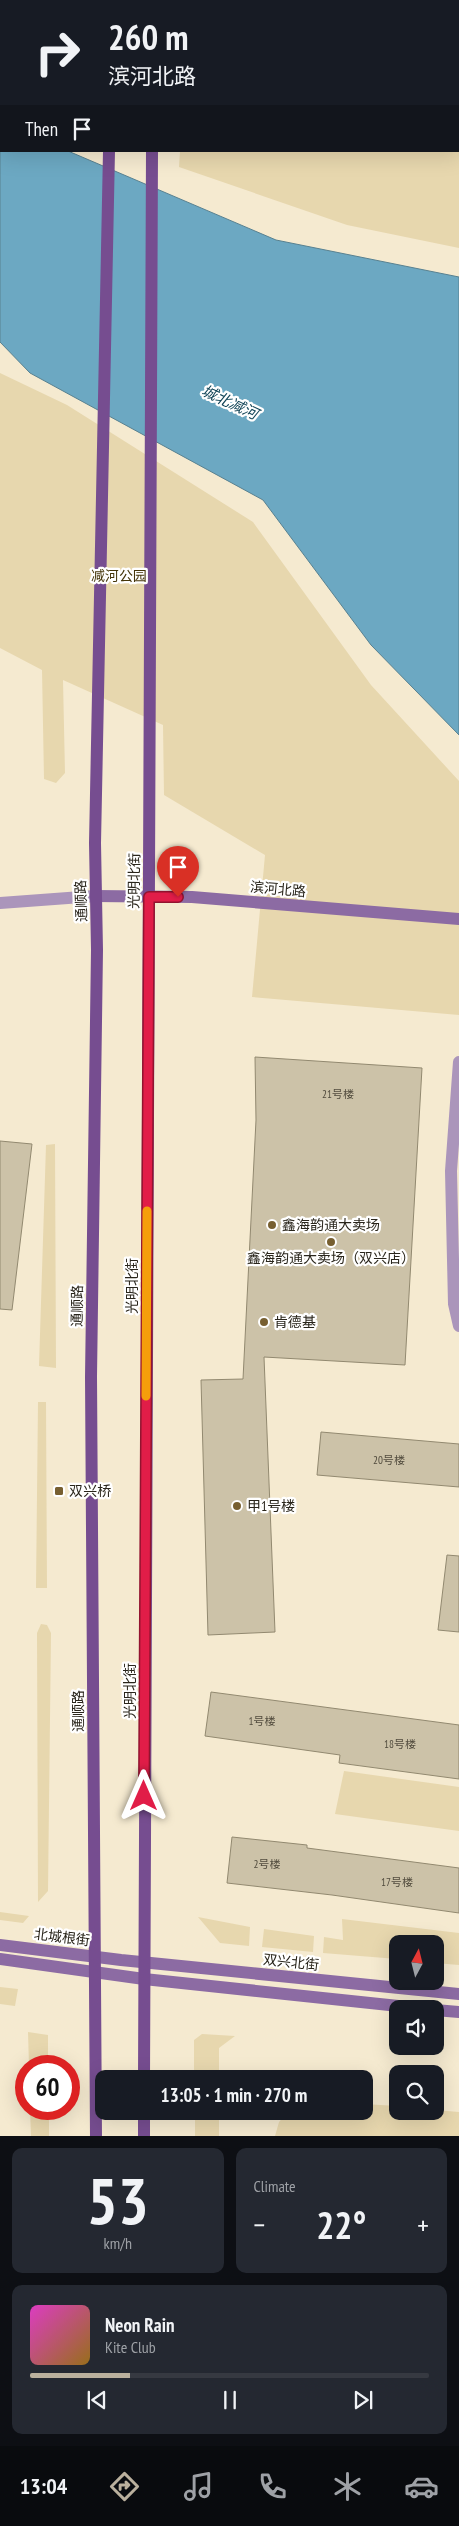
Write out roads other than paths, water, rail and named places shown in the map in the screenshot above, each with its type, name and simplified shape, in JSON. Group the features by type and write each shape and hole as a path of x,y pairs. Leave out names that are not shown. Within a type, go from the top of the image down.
{"main road":[{"name":"通顺路","path":"96,2136 91,1377 97,950 95,896 109,152"},
{"name":"光明北街","path":"144,2070 152,152"},
{"path":"144,2120 144,2136"}],"street":[{"name":"滨河北路","path":"95,896 192,897 459,919"},
{"path":"0,902 95,896"},
{"path":"459,1062 451,1171 454,1304 459,1326"},
{"name":"北城根街","path":"0,1945 121,1960"},
{"path":"0,1959 144,1979 389,2005"},
{"name":"双兴北街","path":"121,1960 459,1994"},
{"path":"444,2011 459,2012"}],"water":[{"name":"城北减河","path":"0,152 70,152 276,240 459,277 459,735 371,645 263,500 30,373 0,342"}],"place":[{"name":"鑫海韵通大卖场","path":"272,1225"},
{"name":"鑫海韵通大卖场（双兴店）","path":"331,1242"},
{"name":"肯德基","path":"264,1322"},
{"name":"双兴桥","path":"59,1491"},
{"name":"甲1号楼","path":"237,1506"}],"park label":[{"name":"减河公园","path":"119,576"}]}
